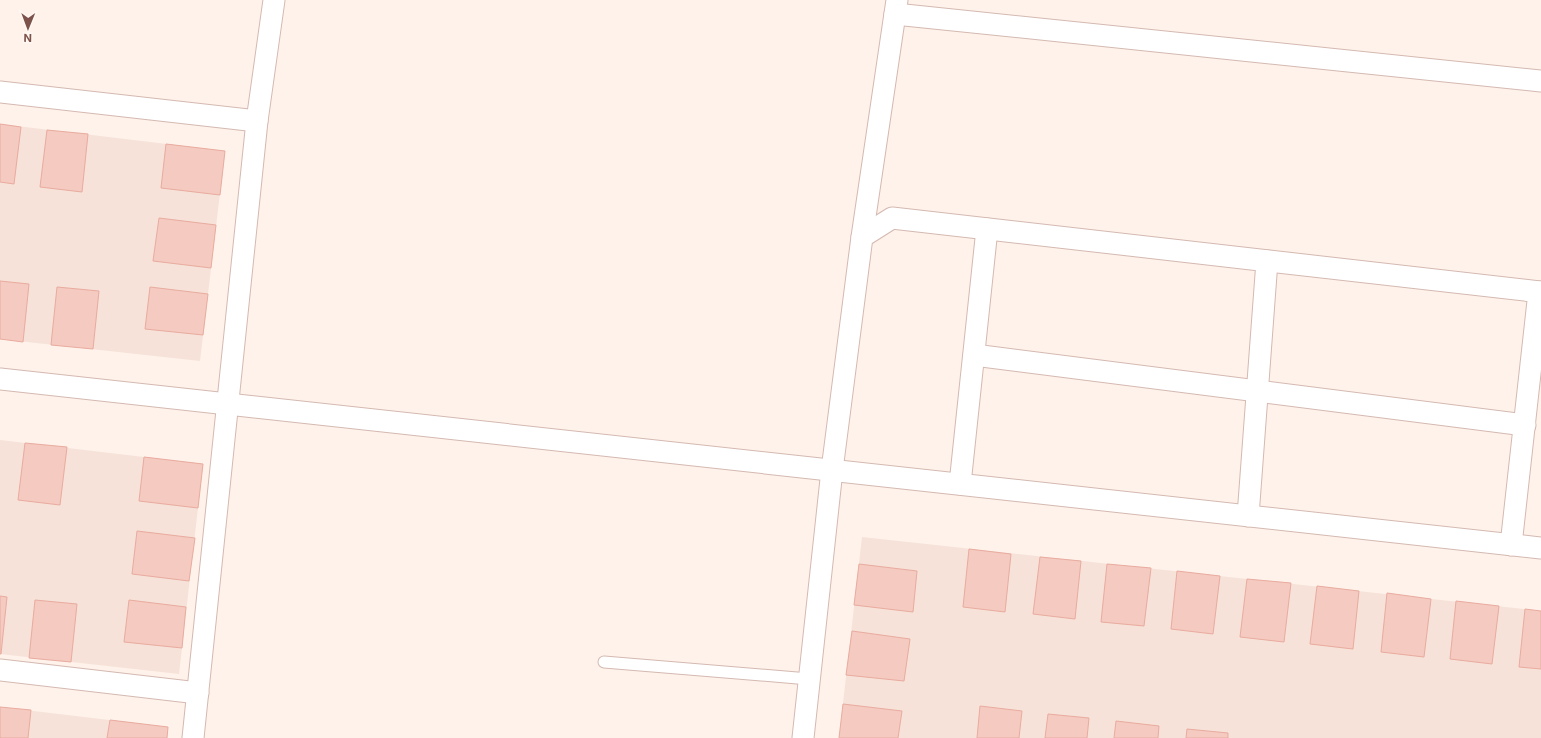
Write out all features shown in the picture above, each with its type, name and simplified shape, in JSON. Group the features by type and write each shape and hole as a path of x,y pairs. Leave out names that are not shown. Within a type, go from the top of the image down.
{"street":[{"path":"193,738 229,404 257,121 274,0"},
{"path":"803,738 832,470 862,237 896,7 1541,81"},
{"path":"0,92 257,121"},
{"path":"862,237 892,218 1540,292 1511,545"},
{"path":"960,484 987,229"},
{"path":"1248,516 1267,261"},
{"path":"974,355 1524,425"},
{"path":"0,379 1541,548"},
{"path":"0,670 198,693"}],"lane":[{"path":"604,662 809,679"}],"shaded area":[{"path":"0,124 225,151 200,361 0,339"},
{"path":"0,440 203,464 179,674 0,654"},
{"path":"862,537 1541,611 1541,738 839,738"},
{"path":"0,707 168,727 167,738 0,738"}],"building":[{"path":"0,124 21,127 14,184 0,182"},
{"path":"47,130 88,134 82,192 40,187"},
{"path":"166,144 225,151 220,195 161,188"},
{"path":"159,218 216,225 211,268 153,261"},
{"path":"0,281 29,284 23,342 0,339"},
{"path":"57,287 99,291 93,349 51,345"},
{"path":"150,287 208,294 203,335 145,329"},
{"path":"25,443 67,447 60,505 18,500"},
{"path":"144,457 203,464 198,508 139,501"},
{"path":"137,531 195,538 189,581 132,574"},
{"path":"969,549 1011,554 1005,612 963,607"},
{"path":"1040,557 1081,561 1075,619 1033,614"},
{"path":"859,564 917,571 913,612 854,605"},
{"path":"1107,564 1151,568 1144,626 1101,622"},
{"path":"1177,571 1220,576 1213,634 1171,629"},
{"path":"1247,579 1291,583 1284,642 1240,637"},
{"path":"1317,586 1359,591 1353,649 1310,644"},
{"path":"1387,593 1431,599 1424,657 1381,652"},
{"path":"0,596 7,597 1,654 0,654"},
{"path":"35,600 77,604 71,662 29,658"},
{"path":"129,600 186,607 182,648 124,642"},
{"path":"1456,601 1499,606 1492,664 1450,659"},
{"path":"1525,609 1541,611 1541,669 1519,667"},
{"path":"852,631 910,639 904,681 846,675"},
{"path":"843,704 902,711 898,738 839,738"},
{"path":"980,706 1022,711 1019,738 977,738"},
{"path":"0,707 31,710 28,738 0,738"},
{"path":"1048,714 1089,718 1087,738 1045,738"},
{"path":"110,720 168,727 167,738 107,738"},
{"path":"1116,721 1159,726 1158,738 1114,738"},
{"path":"1187,729 1228,733 1228,738 1186,738"}]}
